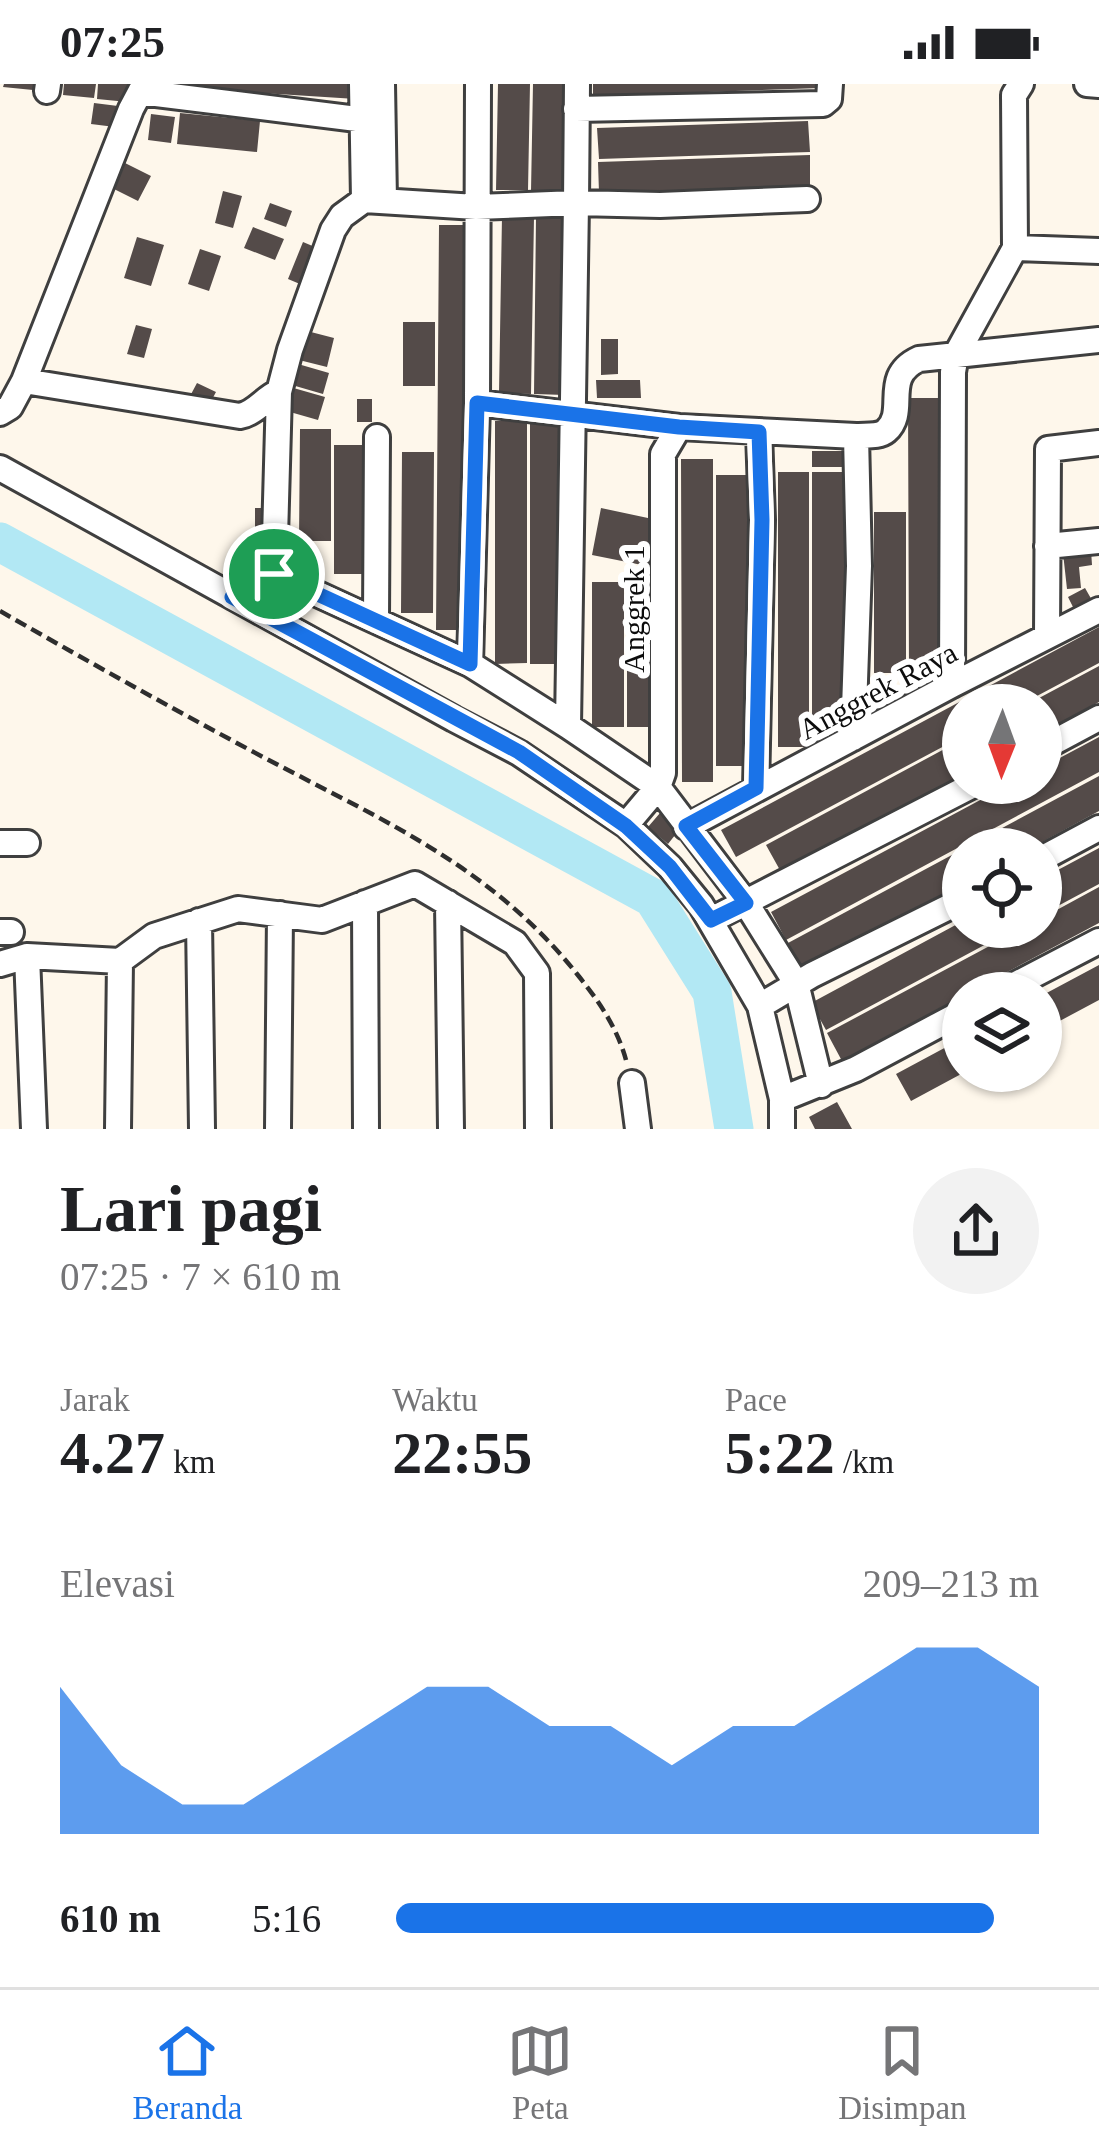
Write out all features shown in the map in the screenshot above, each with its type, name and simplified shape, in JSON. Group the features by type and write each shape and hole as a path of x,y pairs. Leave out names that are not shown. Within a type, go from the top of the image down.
{"street":[{"path":"362,84 371,122 374,200"},
{"path":"371,122 382,84"},
{"path":"470,664 478,84"},
{"path":"568,725 576,96 823,104 829,99 830,84"},
{"path":"952,684 953,372 956,355 1015,248 1014,95 1022,84"},
{"path":"1088,84 1099,85"},
{"path":"0,412 10,407 24,381 140,88 371,122"},
{"path":"274,574 279,392 341,216 374,200 476,207 807,199"},
{"path":"1015,248 1099,250"},
{"path":"477,403 679,427 856,436 886,431 894,414 898,379 919,359 1099,340"},
{"path":"24,381 240,416 279,392"},
{"name":"Anggrek 1","path":"656,790 664,763 663,461 679,427"},
{"path":"756,788 762,520 759,432"},
{"path":"854,738 859,566 856,436"},
{"path":"376,621 377,437"},
{"path":"1047,636 1048,449 1099,443"},
{"path":"0,468 238,592 519,752 629,821 778,995 782,1129"},
{"path":"1047,546 1099,541"},
{"path":"238,592 274,574 470,664 568,725 656,790 746,903 778,995 821,1085"},
{"name":"Anggrek Raya","path":"954,684 1099,610"},
{"name":"Anggrek Raya","path":"686,826 942,690"},
{"path":"1062,738 1099,718"},
{"path":"629,821 656,790"},
{"path":"711,920 942,801"},
{"path":"1062,848 1099,828"},
{"path":"0,843 27,843"},
{"path":"0,964 27,956 120,961 154,936 238,909 322,920 415,884 515,943 537,973 538,1129"},
{"path":"364,903 366,1129"},
{"path":"448,904 451,1129"},
{"path":"778,995 942,911"},
{"path":"278,1129 280,914"},
{"path":"200,921 202,1129"},
{"path":"1039,972 1099,941"},
{"path":"27,956 34,1129"},
{"path":"118,1129 120,961"},
{"path":"782,1099 821,1085 942,1023"},
{"path":"632,1083 638,1129"}],"path":[{"path":"0,611 413,835 507,900 560,952 596,998 620,1037 632,1083"}],"building":[{"path":"4,84 34,84 33,90"},
{"path":"64,84 96,84 94,98 63,95"},
{"path":"98,84 130,84 128,102 97,99"},
{"path":"185,84 357,84 356,99 185,88"},
{"path":"498,84 530,84 528,190 496,190"},
{"path":"533,84 564,84 563,191 531,191"},
{"path":"593,84 820,84 820,88 593,96"},
{"path":"94,103 118,106 115,127 91,124"},
{"path":"180,113 260,121 257,152 177,144"},
{"path":"151,114 175,117 171,143 148,140"},
{"path":"808,121 810,152 599,159 597,128"},
{"path":"810,155 810,186 599,193 598,162"},
{"path":"125,163 151,176 138,201 112,188"},
{"path":"223,191 242,196 233,228 215,223"},
{"path":"270,203 292,211 286,227 264,219"},
{"path":"502,216 534,217 531,394 499,393"},
{"path":"536,217 568,217 565,395 534,394"},
{"path":"439,225 470,225 467,630 436,630"},
{"path":"253,227 284,239 275,260 244,248"},
{"path":"137,237 164,245 151,286 124,278"},
{"path":"303,242 322,250 307,287 288,279"},
{"path":"200,249 221,256 209,291 188,284"},
{"path":"403,322 435,322 435,386 403,386"},
{"path":"136,325 152,329 144,358 127,354"},
{"path":"307,331 334,338 327,367 299,360"},
{"path":"601,339 618,339 618,374 601,375"},
{"path":"298,364 329,373 323,394 292,385"},
{"path":"596,380 640,380 641,398 597,398"},
{"path":"197,383 216,392 208,407 189,398"},
{"path":"290,387 325,397 318,420 283,410"},
{"path":"908,398 940,398 940,673 909,673"},
{"path":"357,399 372,399 372,422 357,422"},
{"path":"495,421 527,421 527,663 495,664"},
{"path":"561,421 562,664 530,664 530,422"},
{"path":"300,429 331,429 331,541 299,541"},
{"path":"334,445 366,445 366,574 334,574"},
{"path":"812,451 843,451 843,467 812,467"},
{"path":"402,452 434,452 433,613 401,613"},
{"path":"681,459 713,459 713,782 682,782"},
{"path":"778,472 809,472 809,747 778,747"},
{"path":"812,472 844,472 844,730 812,730"},
{"path":"716,475 748,475 748,766 716,766"},
{"path":"255,508 272,508 272,545 255,545"},
{"path":"601,508 662,521 652,567 592,555"},
{"path":"874,512 906,512 906,673 874,673"},
{"path":"1091,550 1092,565 1079,567 1081,588 1067,589 1063,553"},
{"path":"592,582 624,582 624,727 592,727"},
{"path":"1085,588 1093,602 1075,611 1068,597"},
{"path":"627,598 658,598 659,727 627,727"},
{"path":"1099,627 1099,663 1060,684 993,684"},
{"path":"1099,666 1099,702 1062,722 1062,686"},
{"path":"942,711 942,747 736,857 721,830"},
{"path":"1099,737 1099,772 1062,792 1062,757"},
{"path":"942,750 942,786 781,872 766,845"},
{"path":"1099,776 1099,811 1062,831 1002,828 1047,804 1062,804 1062,796"},
{"path":"973,804 1039,804 995,828 942,828 942,856 786,940 771,912"},
{"path":"660,813 679,830 668,844 648,827"},
{"path":"1099,848 1099,884 1062,904 1062,868"},
{"path":"942,860 942,895 803,970 788,943"},
{"path":"1099,887 1099,923 1062,943 1062,907"},
{"path":"942,932 942,948 979,948 826,1030 811,1003"},
{"path":"986,948 1052,948 1007,972 942,972 942,1007 842,1061 827,1033"},
{"path":"1099,965 1099,1000 1062,1020 1062,985"},
{"path":"942,1049 942,1084 911,1101 896,1074"},
{"path":"837,1102 852,1129 815,1129 809,1117"}],"waterway":[{"path":"0,542 653,898 712,992 734,1129"}],"route":[{"path":"477,403 759,432 762,520 756,788 686,826 746,903 711,920 670,867 626,826 519,752 232,597 274,574 470,664 477,403"}]}
